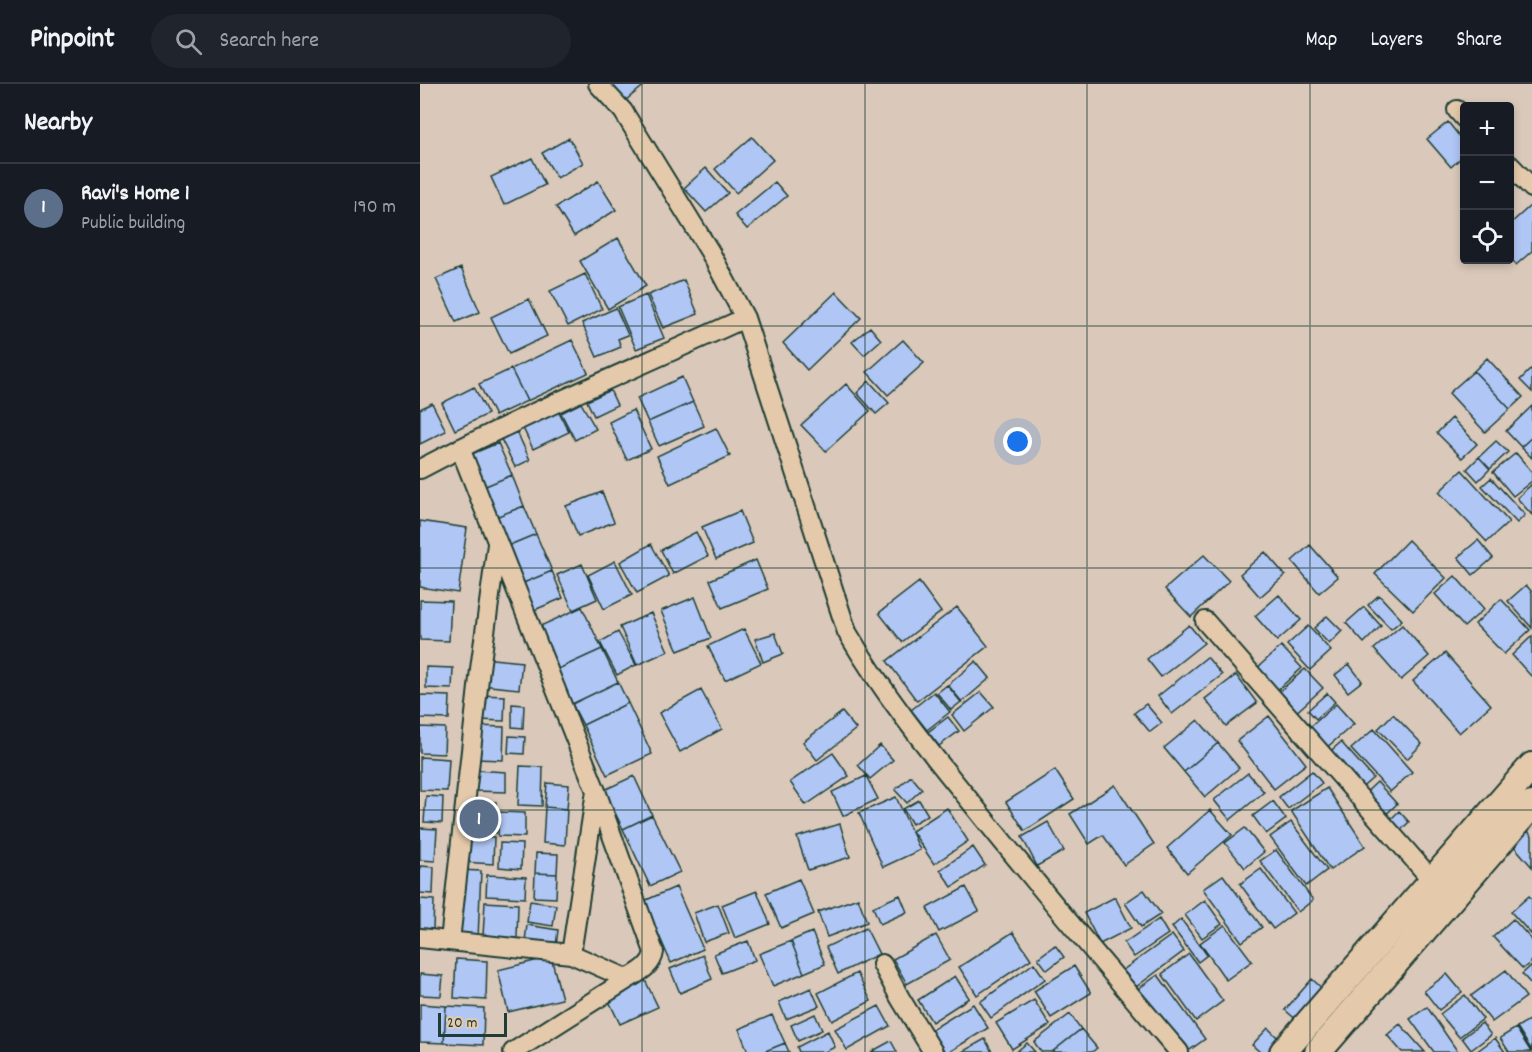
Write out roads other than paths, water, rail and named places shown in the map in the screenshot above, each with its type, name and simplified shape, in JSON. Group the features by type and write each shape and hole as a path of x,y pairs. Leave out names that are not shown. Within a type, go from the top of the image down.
{"main road":[{"path":"1283,1052 1532,766"},
{"path":"1318,1052 1532,806"}],"street":[{"path":"598,84 623,111 710,252 745,318 847,632 902,716 1014,856 1179,1052"},
{"path":"1514,170 1532,188"},
{"path":"420,469 535,411 612,379 745,318"},
{"path":"460,448 596,791 654,952 653,959 641,971 513,1052"},
{"path":"450,941 480,669 498,542"},
{"path":"1205,621 1432,879"},
{"path":"571,954 596,791"},
{"path":"420,938 571,954 628,979"},
{"path":"882,964 933,1052"}],"place":[{"name":"Ravi's Home 1","path":"479,819"}]}
